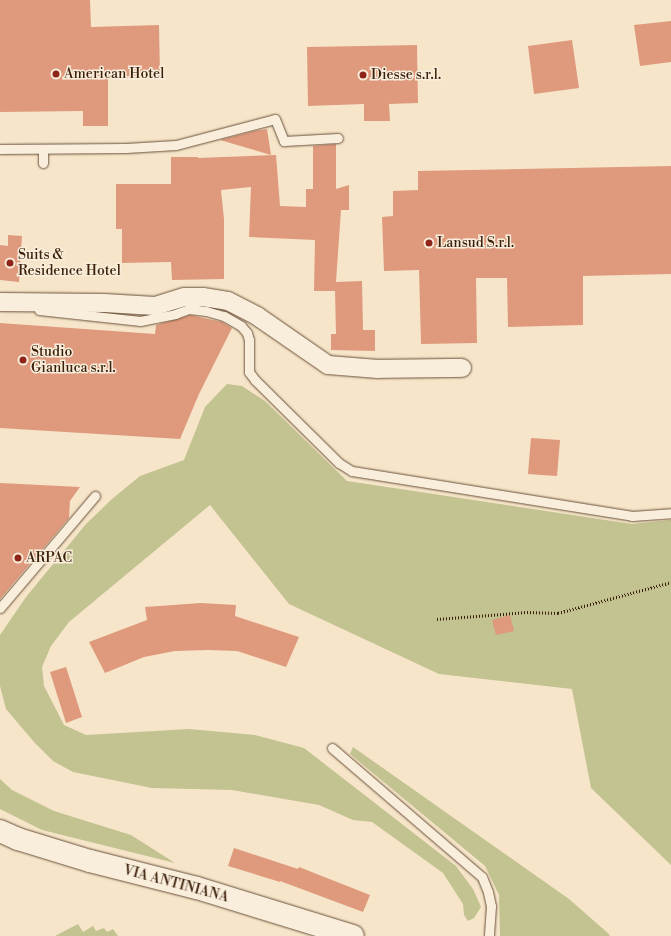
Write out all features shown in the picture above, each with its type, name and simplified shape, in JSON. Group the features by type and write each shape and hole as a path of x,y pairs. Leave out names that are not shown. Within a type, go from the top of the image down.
{"street":[{"path":"0,302 104,303 155,306 184,297 203,297 228,301 256,316 328,365 378,368 462,368"},
{"name":"VIA ANTINIANA","path":"0,831 18,839 90,861 197,888 353,936"}],"lane":[{"path":"0,149 126,148 176,145 275,119 284,141 338,138"},
{"path":"43,149 43,163"},
{"path":"0,305 140,321 175,314 189,309 206,311 224,316 241,326 247,333 249,340 249,372 255,380 339,463 352,471 632,516 671,513"},
{"path":"0,608 95,496"},
{"path":"332,748 482,877 488,892 491,906 489,936"}],"path":[{"path":"437,619 527,612 558,613 671,582"}],"shaded area":[{"path":"227,384 242,386 265,401 347,481 632,524 671,520 671,865 591,788 572,689 439,674 289,604 210,505 69,622 51,646 42,667 44,686 64,725 86,735 189,729 255,735 304,748 456,866 473,889 481,907 474,918 468,921 464,915 463,904 443,873 372,822 353,820 319,805 232,790 152,788 73,772 53,761 34,742 6,709 0,686 0,635 26,597 86,524 112,499 140,476 184,460 205,407"},
{"path":"353,747 569,899 610,935 500,936 499,895 485,866 350,754"},
{"path":"0,779 12,790 54,811 131,835 175,863 42,830 0,809"},
{"path":"78,924 83,932 93,926 96,931 104,928 107,932 113,929 118,936 55,936"}],"building":[{"path":"0,0 90,0 91,27 159,25 160,78 108,79 108,126 83,126 83,111 0,112"},
{"path":"671,21 671,62 640,66 634,25"},
{"path":"572,40 579,88 534,94 528,46"},
{"name":"Diesse s.r.l.","path":"417,45 418,103 389,104 390,121 364,121 364,104 308,106 307,47"},
{"path":"267,129 271,155 220,140 254,131"},
{"path":"336,144 336,189 349,185 349,210 341,210 336,282 362,281 363,330 375,330 375,351 331,350 331,334 336,334 335,291 314,291 315,240 249,237 251,187 221,190 224,219 224,279 172,280 171,262 122,263 122,229 116,229 116,184 171,184 171,157 198,158 276,155 280,206 306,207 306,189 313,189 313,146"},
{"path":"671,166 671,274 583,276 583,325 508,327 507,278 476,278 477,343 421,344 419,270 384,271 382,217 393,216 393,191 418,190 418,171"},
{"name":"Suits & Residence Hotel","path":"8,235 22,236 19,282 0,280 0,245 8,246"},
{"path":"190,315 222,322 232,328 199,394 180,439 0,428 0,323 155,334 156,325"},
{"path":"531,438 560,440 557,476 528,474"},
{"name":"ARPAC","path":"0,483 80,487 70,501 69,518 0,599"},
{"path":"201,603 236,605 235,616 299,637 286,667 237,651 175,651 144,657 105,673 89,642 147,620 145,607"},
{"path":"510,615 514,631 496,635 492,620"},
{"path":"66,667 82,717 66,723 50,672"},
{"path":"234,848 298,869 299,867 370,895 363,912 280,881 228,866"}],"place":[{"name":"American Hotel","path":"56,74"},
{"name":"Diesse s.r.l.","path":"363,75"},
{"name":"Lansud S.r.l.","path":"429,243"},
{"name":"Suits & Residence Hotel","path":"10,263"},
{"name":"Studio Gianluca s.r.l.","path":"23,360"},
{"name":"ARPAC","path":"18,558"}]}
